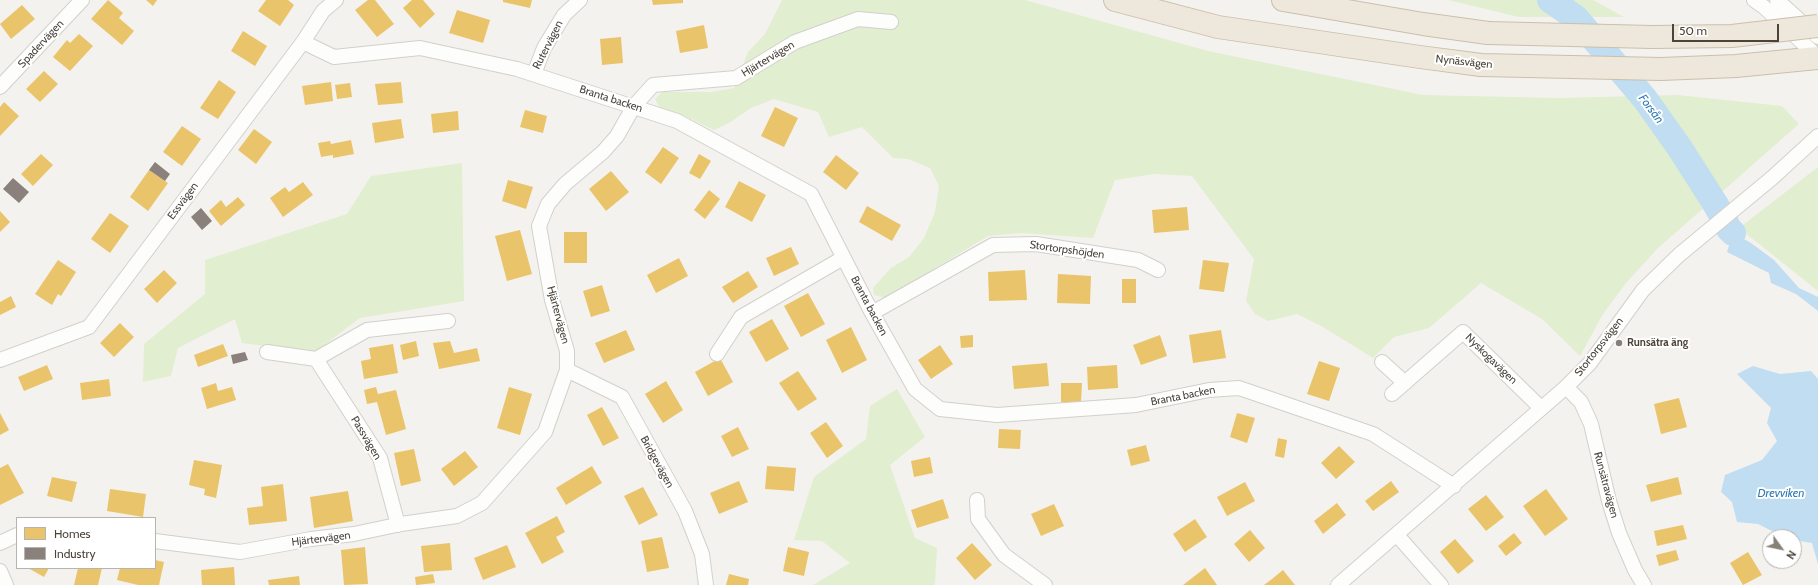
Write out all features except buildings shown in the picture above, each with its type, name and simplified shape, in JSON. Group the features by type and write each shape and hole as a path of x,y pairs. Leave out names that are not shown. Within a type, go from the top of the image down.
{"highway":[{"name":"Nynäsvägen","path":"1115,0 1218,27 1481,65 1661,69 1736,66 1818,57"},
{"path":"1283,0 1423,24 1488,33 1652,37 1732,36 1818,26"}],"street":[{"name":"Spadervägen","path":"0,87 82,0"},
{"name":"Essvägen","path":"0,360 89,327 303,42 323,11 336,0"},
{"name":"Rutervägen","path":"534,74 544,48 564,16 580,0"},
{"path":"1777,0 1818,37"},
{"path":"1763,2 1818,57"},
{"name":"Hjärtervägen","path":"156,542 240,552 311,539 354,534 398,525 457,516 482,503 545,432 567,370 567,351 552,300 539,226 548,204 565,184 603,152 617,136 634,106 653,85 736,78 795,42 858,19 891,22"},
{"name":"Branta backen","path":"303,42 334,57 420,48 534,74 677,121 810,194 872,313 915,389 940,409 997,415 1136,406 1209,390 1239,388 1373,434 1454,486"},
{"name":"Stortorpsvägen","path":"1338,585 1454,486 1566,387 1590,363 1643,290 1679,255 1757,190 1818,136"},
{"name":"Stortorpshöjden","path":"872,313 993,244 1036,244 1138,260 1158,270"},
{"path":"717,354 741,317 843,258"},
{"path":"267,352 316,359 367,330 448,321"},
{"name":"Nyskogavägen","path":"1392,394 1463,332 1541,408"},
{"name":"Passvägen","path":"316,359 380,458 398,525"},
{"path":"1382,362 1404,383"},
{"name":"Bridgevägen","path":"567,370 622,397 685,511 702,554 706,585"},
{"name":"Runsätravägen","path":"1566,387 1581,402 1591,424 1609,501 1619,533 1635,570 1644,585"},
{"path":"977,500 978,519 1004,555 1045,585"},
{"path":"0,543 16,535"},
{"path":"1397,535 1441,585"},
{"path":"0,571 6,585"}],"green space":[{"path":"782,0 1025,0 1208,51 1423,95 1559,98 1678,95 1782,106 1799,124 1657,249 1626,283 1603,314 1580,356 1542,319 1481,283 1429,328 1394,337 1373,358 1323,327 1297,314 1268,321 1255,314 1246,301 1254,259 1192,176 1154,174 1115,180 1093,238 1021,233 988,236 886,298 874,295 873,288 891,268 909,257 924,238 935,212 939,186 930,168 908,159 893,158 862,127 829,137 818,112 774,99 751,108 729,123 714,130 683,115 660,108 655,99 662,92 712,92 734,88 748,52 765,34"},
{"path":"1448,0 1593,0 1624,17 1519,17"},
{"path":"462,163 464,301 360,318 315,352 242,343 235,319 178,348 171,376 143,382 144,344 205,294 205,260 347,214 371,176"},
{"path":"1818,167 1818,291 1739,228"},
{"path":"897,389 925,437 890,465 915,538 937,548 935,583 934,585 813,585 850,563 822,541 794,540 814,477 866,439 870,406"}],"water":[{"path":"1733,233 1751,243 1774,260 1799,288 1818,297 1818,311 1796,294 1771,283 1769,273 1727,252"},
{"name":"Drevviken","path":"1753,366 1780,374 1811,371 1818,379 1818,564 1812,543 1802,541 1802,529 1768,529 1758,524 1737,522 1732,502 1721,492 1725,475 1762,460 1777,441 1767,423 1771,408 1737,374"}],"waterway":[{"name":"Forsån","path":"1550,0 1576,18 1645,99 1679,147 1716,205 1729,229 1733,233"}],"place":[{"name":"Runsätra äng","path":"1619,343"}]}
